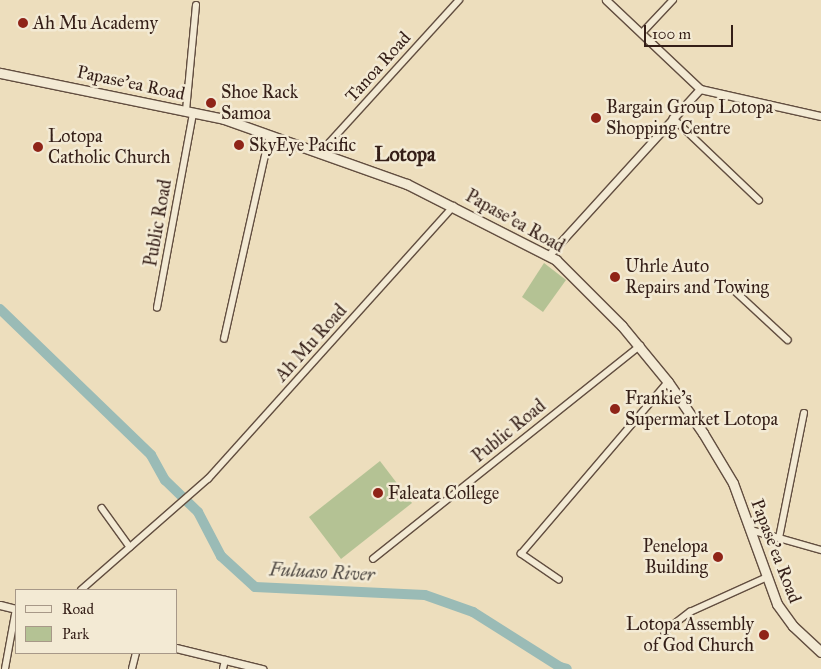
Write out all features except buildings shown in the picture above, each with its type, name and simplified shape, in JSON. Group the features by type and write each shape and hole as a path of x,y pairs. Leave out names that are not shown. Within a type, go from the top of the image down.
{"main road":[{"name":"Papase'ea Road","path":"0,73 99,90 224,119 269,137 407,184 454,206 548,256 581,282 640,346 668,382 733,482 767,577 783,614 821,652"}],"street":[{"name":"Tanoa Road","path":"319,154 459,0"},
{"path":"606,0 700,89 821,116"},
{"path":"642,33 673,0"},
{"name":"Public Road","path":"157,308 189,112 196,5"},
{"path":"548,256 700,89"},
{"path":"674,118 759,200"},
{"path":"224,339 269,137"},
{"name":"Ah Mu Road","path":"130,547 188,498 454,206"},
{"path":"735,291 788,340"},
{"name":"Public Road","path":"373,559 640,346"},
{"path":"559,580 521,554 668,382"},
{"path":"780,538 804,413"},
{"path":"82,589 130,547 102,508"},
{"path":"751,530 821,550"},
{"path":"664,632 690,612 767,577"},
{"path":"0,605 15,609"},
{"path":"5,669 15,614"},
{"path":"178,648 262,669"},
{"path":"132,669 136,654"},
{"path":"223,669 225,660"}],"green space":[{"path":"544,263 566,280 543,312 522,297"},
{"path":"380,461 412,503 341,559 309,517"}],"waterway":[{"name":"Fuluaso River","path":"0,309 151,455 165,480 198,512 221,556 255,587 425,595 473,612 560,667 567,669"}],"place":[{"name":"Ah Mu Academy","path":"23,23"},
{"name":"Shoe Rack Samoa","path":"211,103"},
{"name":"Bargain Group Lotopa Shopping Centre","path":"596,118"},
{"name":"SkyEye Pacific","path":"239,145"},
{"name":"Lotopa Catholic Church","path":"38,147"},
{"name":"Uhrle Auto Repairs and Towing","path":"615,277"},
{"name":"Frankie's Supermarket Lotopa","path":"615,409"},
{"name":"Faleata College","path":"378,493"},
{"name":"Penelopa Building","path":"718,557"},
{"name":"Lotopa Assembly of God Church","path":"764,635"}],"district":[{"name":"Lotopa","path":"405,154"}]}
